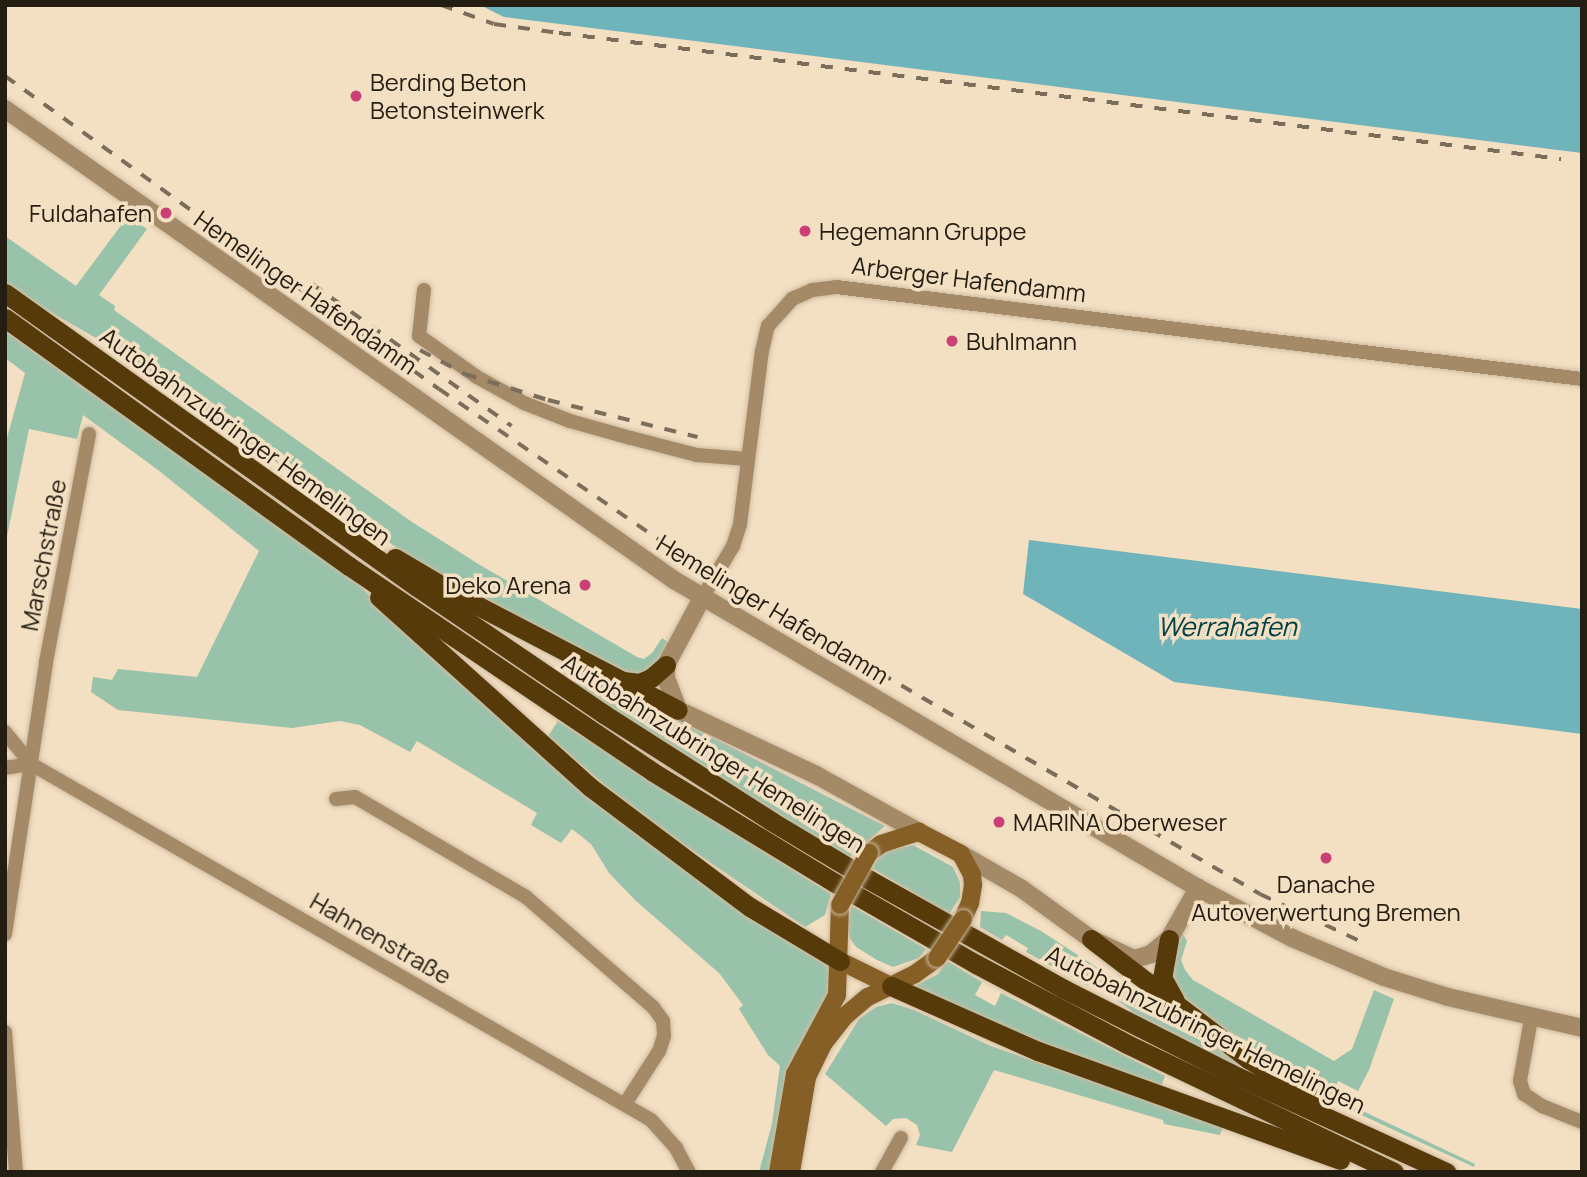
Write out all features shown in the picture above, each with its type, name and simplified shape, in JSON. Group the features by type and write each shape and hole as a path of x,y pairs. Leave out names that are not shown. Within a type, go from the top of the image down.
{"highway":[{"name":"Autobahnzubringer Hemelingen","path":"5,293 417,587 604,714 771,821 901,898 1064,989 1230,1073 1446,1172"},
{"name":"Autobahnzubringer Hemelingen","path":"5,318 349,566 653,772 931,940 1127,1044 1394,1172"},
{"path":"89,354 133,373 383,550 463,598 617,681 678,710"},
{"path":"349,566 439,653 590,787 750,907 840,961"},
{"path":"617,681 639,683 651,678 666,666"},
{"path":"1091,939 1269,1073 1355,1120 1376,1141"},
{"path":"1169,939 1162,977 1182,1010"},
{"path":"891,986 1038,1051 1140,1090 1255,1127 1369,1172"}],"main road":[{"path":"778,1172 795,1074 803,1053 837,995 840,961 837,920 839,905 869,853 881,844 919,832 961,854 972,875 971,903 937,958 869,997 845,1016 822,1044 807,1077 791,1172"},
{"path":"840,961 891,986"}],"street":[{"name":"Hemelinger Hafendamm","path":"5,108 590,524 702,598 1198,888 1292,938 1384,977 1531,1018 1582,1028"},
{"name":"Arberger Hafendamm","path":"666,666 733,546 740,524 762,351 768,326 792,299 812,290 836,286 1582,379"},
{"path":"424,290 419,336 477,377 524,403 570,421 644,442 697,455 748,459"},
{"name":"Marschstraße","path":"5,934 46,662 89,434"},
{"path":"666,666 666,678 678,710 818,776 919,832"},
{"path":"5,732 31,764"},
{"path":"5,768 31,764"},
{"name":"Hahnenstraße","path":"31,764 651,1120 666,1134 689,1172"},
{"path":"336,799 355,797 526,897 653,1007 663,1021 664,1036 659,1051 625,1104"},
{"path":"961,854 1022,889 1091,939 1134,958 1151,954 1169,939 1198,888"},
{"path":"1531,1018 1520,1081 1524,1094 1531,1100 1582,1122"},
{"path":"5,1032 16,1172"},
{"path":"882,1172 901,1138"}],"green space":[{"path":"128,216 147,229 99,295 115,306 114,310 412,522 480,565 637,657 644,659 652,653 662,638 669,643 657,666 645,674 632,675 614,668 414,560 124,354 45,309 5,281 5,236 76,286"},
{"path":"5,331 353,579 435,661 536,750 831,966 832,991 772,1172 759,1172 772,1124 780,1066 768,1055 739,1009 743,1005 719,973 636,901 609,873 591,844 572,829 561,843 531,825 537,813 417,741 410,752 360,725 340,721 292,728 118,710 91,692 93,677 112,680 118,669 197,677 259,551 158,470 83,415 77,439 29,429 5,546 5,445 25,373 5,358"},
{"path":"583,670 885,826 849,858 698,767 572,684"},
{"path":"558,721 831,894 825,915 805,927 680,842 607,787 548,736"},
{"path":"913,845 953,867 960,882 960,897 949,914 872,868 882,852"},
{"path":"852,906 926,949 919,958 893,967 877,960 856,947 849,937 846,920"},
{"path":"981,911 1006,913 1041,931 1158,1007 1163,1001 1298,1096 1123,1011 1132,1011 1103,990 1086,985 1026,952 1028,948 1006,935 1002,940 980,927"},
{"path":"1182,932 1187,941 1181,960 1193,980 1334,1061 1352,1049 1374,990 1394,999 1369,1070 1358,1091 1338,1081 1333,1094 1350,1105 1475,1164 1474,1167 1331,1101 1234,1036 1179,994 1170,983 1174,946"},
{"path":"947,961 982,982 975,995 995,1006 1001,993 1165,1076 1160,1089 1033,1042 911,988 938,974"},
{"path":"892,1003 914,1010 991,1046 1223,1127 1220,1135 1164,1124 1163,1120 994,1070 952,1152 916,1145 920,1135 917,1125 906,1118 893,1119 886,1126 825,1074 859,1019 876,1007"}],"water":[{"path":"480,5 1582,5 1582,153 504,17"},
{"name":"Werrahafen","path":"1029,540 1582,609 1582,734 1174,682 1023,594"}],"railway":[{"path":"441,5 494,24 559,33 1561,159"},
{"path":"5,76 439,389 670,547 777,613 1260,894 1364,943"},
{"path":"312,284 512,426"},
{"path":"420,350 465,374 548,400 698,437"}],"place":[{"name":"Berding Beton Betonsteinwerk","path":"356,96"},
{"name":"Fuldahafen","path":"166,213"},
{"name":"Hegemann Gruppe","path":"805,231"},
{"name":"Buhlmann","path":"952,341"},
{"name":"Deko Arena","path":"585,585"},
{"name":"MARINA Oberweser","path":"999,822"},
{"name":"Danache Autoverwertung Bremen","path":"1326,858"}]}
